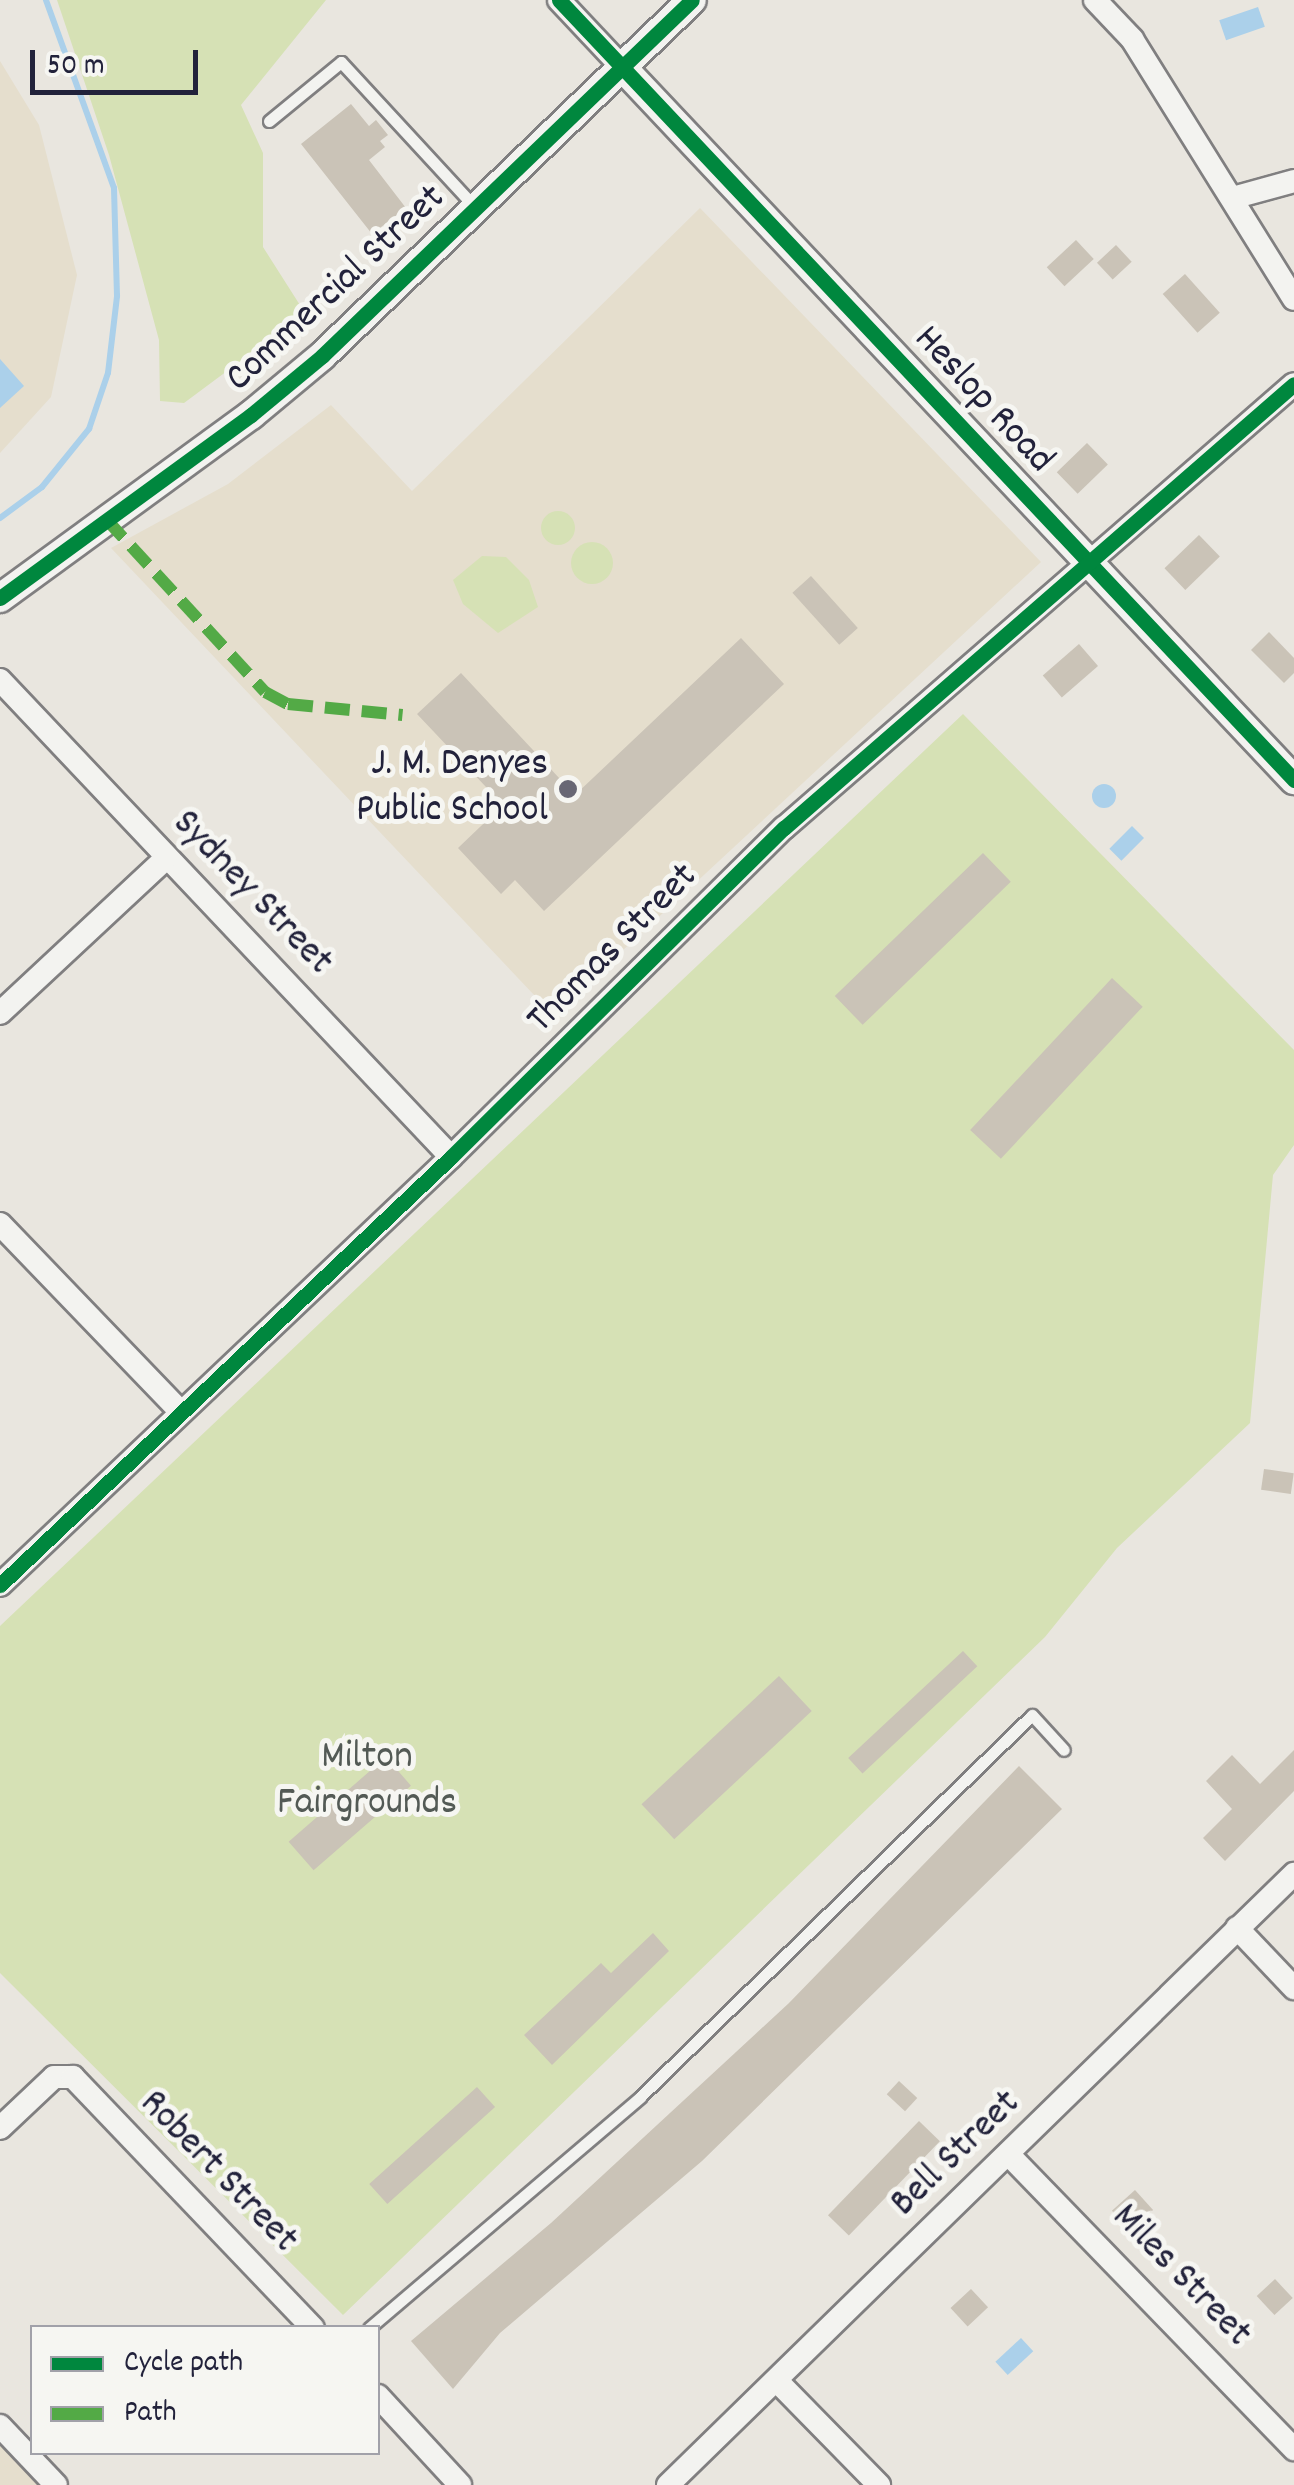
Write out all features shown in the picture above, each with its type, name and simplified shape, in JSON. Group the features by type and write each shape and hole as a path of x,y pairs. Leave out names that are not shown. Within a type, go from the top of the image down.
{"street":[{"path":"559,0 622,67"},
{"name":"Commercial Street","path":"0,598 252,415 692,0"},
{"path":"1094,0 1132,39 1236,197 1294,299"},
{"name":"Heslop Road","path":"622,67 1294,780"},
{"path":"1236,197 1294,182"},
{"name":"Thomas Street","path":"0,1584 451,1157 784,828 1092,565 1294,384"},
{"name":"Sydney Street","path":"0,680 165,859 451,1157"},
{"path":"0,1013 165,859"},
{"path":"0,1224 180,1411"},
{"name":"Bell Street","path":"668,2485 1012,2156 1294,1874"},
{"path":"1237,1928 1294,1988"},
{"name":"Robert Street","path":"0,2128 63,2075 73,2077 310,2325"},
{"name":"Miles Street","path":"1012,2156 1294,2450"},
{"path":"777,2381 879,2485"},
{"path":"380,2398 460,2485"},
{"path":"0,2426 56,2485"}],"lane":[{"path":"269,121 341,62 475,207"},
{"path":"373,2325 640,2097 1032,1716 1064,1750"}],"shaded area":[{"path":"0,61 39,125 77,275 51,397 0,453"},
{"name":"J. M. Denyes Public School","path":"700,208 1041,562 553,1015 111,548 228,484 331,405 412,491"},
{"path":"0,2426 49,2485 0,2485"}],"green space":[{"path":"57,0 326,0 241,105 263,153 263,247 305,313 184,403 160,401 159,340 109,155"},
{"path":"558,511 570,516 575,528 570,540 558,545 546,540 541,528 546,516"},
{"path":"592,542 607,548 613,563 607,578 592,584 577,578 571,563 577,548"},
{"path":"482,556 506,557 529,580 538,607 498,633 463,604 453,580"},
{"name":"Milton Fairgrounds","path":"963,714 1294,1050 1294,1145 1273,1175 1250,1423 1117,1548 1045,1637 343,2315 0,1973 0,1626"}],"water":[{"path":"1258,7 1265,27 1226,40 1219,20"},
{"path":"0,359 24,386 0,408"},
{"path":"1104,784 1116,796 1104,808 1092,796"},
{"path":"1132,826 1144,838 1121,861 1109,849"},
{"path":"1021,2338 1033,2351 1008,2375 995,2362"}],"building":[{"path":"351,104 369,126 376,120 388,135 380,141 385,147 369,160 406,208 372,234 301,144"},
{"path":"1076,240 1094,259 1064,286 1047,267"},
{"path":"1116,245 1132,262 1113,280 1097,263"},
{"path":"1185,274 1220,313 1198,333 1163,294"},
{"path":"1087,443 1108,465 1078,494 1057,472"},
{"path":"1199,535 1220,557 1185,590 1164,568"},
{"path":"811,576 858,628 839,645 792,593"},
{"path":"1269,632 1294,658 1294,673 1284,683 1251,650"},
{"path":"741,638 784,684 544,911 515,880 501,894 458,848 503,805 417,714 461,673 575,795"},
{"path":"1079,644 1098,666 1062,697 1043,675"},
{"path":"983,853 1011,882 863,1025 835,996"},
{"path":"1112,978 1143,1007 1001,1159 970,1130"},
{"path":"1264,1469 1294,1473 1291,1494 1261,1490"},
{"path":"963,1651 977,1666 862,1773 848,1758"},
{"path":"779,1676 812,1711 674,1839 642,1804"},
{"path":"1294,1750 1294,1791 1225,1861 1203,1838 1232,1809 1206,1781 1232,1755 1260,1784"},
{"path":"386,1757 411,1786 314,1870 289,1842"},
{"path":"1019,1766 1062,1809 702,2161 500,2333 453,2389 411,2341 551,2223 789,2003"},
{"path":"653,1933 669,1951 552,2065 524,2035 601,1963 611,1973"},
{"path":"899,2081 917,2098 905,2111 887,2094"},
{"path":"477,2087 495,2107 387,2204 369,2184"},
{"path":"919,2121 940,2141 849,2235 828,2215"},
{"path":"1135,2190 1153,2210 1130,2231 1112,2211"},
{"path":"1275,2279 1293,2298 1274,2315 1257,2296"},
{"path":"971,2289 988,2307 968,2326 951,2308"}],"waterway":[{"path":"0,518 42,487 89,429 108,373 117,296 114,188 46,0"}],"marked path":[{"path":"106,519 265,692 288,704 402,715"}],"cycle path":[{"path":"559,0 1294,780"},
{"path":"0,598 251,415 322,356 692,0"},
{"path":"0,1585 451,1157 784,828 1294,384"}],"place":[{"name":"J. M. Denyes Public School","path":"568,789"}]}
